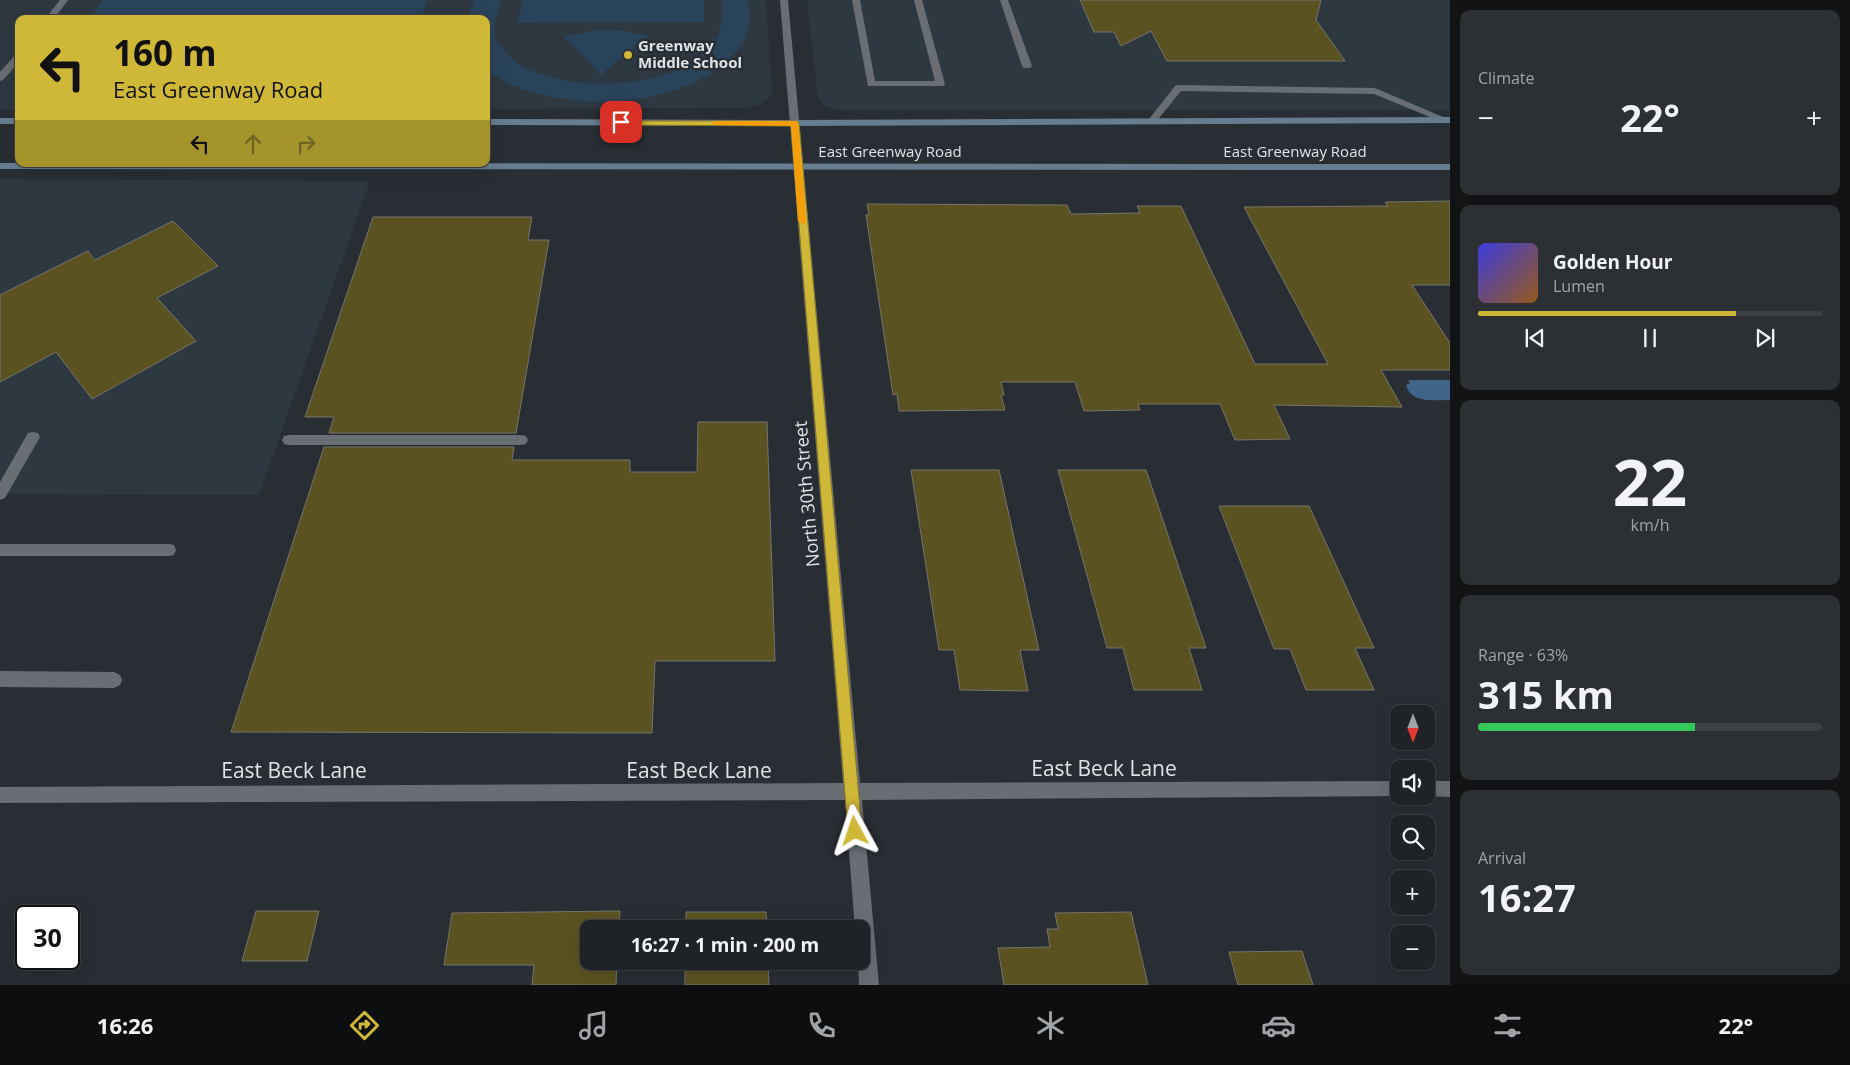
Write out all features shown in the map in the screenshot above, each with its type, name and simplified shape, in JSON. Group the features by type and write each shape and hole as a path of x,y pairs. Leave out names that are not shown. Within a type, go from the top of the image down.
{"main road":[{"name":"East Greenway Road","path":"490,122 795,123 1448,120"},
{"path":"0,121 15,121"},
{"name":"East Greenway Road","path":"0,166 15,166"},
{"name":"East Greenway Road","path":"490,167 1450,167"}],"street":[{"path":"52,15 64,0"},
{"name":"North 30th Street","path":"784,0 869,985"},
{"path":"856,0 871,84 940,84 918,0"},
{"path":"1004,0 1027,66"},
{"path":"0,78 15,61"},
{"path":"1152,121 1178,88 1375,91 1448,120"},
{"path":"0,494 33,437"},
{"path":"289,440 521,440"},
{"path":"0,550 169,550"},
{"path":"0,680 114,680"},
{"name":"East Beck Lane","path":"0,795 851,793 1390,789"},
{"path":"1435,789 1450,789"}],"shaded area":[{"name":"Greenway Middle School","path":"0,0 766,0 772,92 768,99 759,105 746,108 490,109 490,15 15,15 15,110 0,110"},
{"path":"103,0 428,0 422,15 92,15"},
{"path":"474,0 501,0 495,31 498,43 506,53 525,68 551,78 583,83 616,83 648,79 678,70 701,56 717,37 722,19 722,0 748,0 750,24 741,45 728,61 710,74 690,84 646,98 591,102 543,95 512,85 498,78 490,72 490,15 469,15"},
{"path":"523,0 704,0 704,22 518,23"},
{"path":"807,0 1450,0 1450,110 838,110 826,106 818,99"},
{"path":"601,30 626,31 649,36 605,71 605,74 599,75 598,71 563,36"},
{"path":"0,179 370,181 259,495 0,494"},
{"path":"1408,380 1450,380 1450,400 1424,400 1418,398 1409,391 1406,385 1410,383"}],"building":[{"path":"1080,0 1321,0 1316,20 1345,61 1167,61 1151,31 1121,46 1114,32 1094,32"},
{"path":"1450,201 1450,285 1412,285 1450,343 1450,370 1381,370 1402,407 1274,405 1290,439 1235,440 1220,404 1138,404 1140,410 1084,411 1075,382 1001,382 1004,395 1001,395 1005,410 899,411 897,394 893,395 866,215 869,215 867,204 1067,205 1071,214 1140,213 1137,206 1181,206 1255,364 1328,364 1244,207 1388,206 1385,202"},
{"path":"373,217 532,217 528,240 549,240 516,433 329,433 334,417 305,417"},
{"path":"173,221 218,266 157,298 196,341 92,399 56,352 0,382 0,295 88,251 95,260"},
{"path":"698,422 767,422 775,661 655,661 652,733 231,732 324,447 514,447 512,460 630,460 630,472 697,472"},
{"path":"911,470 999,470 1039,650 1020,650 1028,691 960,690 954,650 939,650"},
{"path":"1058,470 1146,470 1206,648 1189,648 1202,690 1134,690 1123,648 1107,648"},
{"path":"1219,506 1309,506 1374,648 1355,648 1374,690 1306,690 1290,649 1274,649"},
{"path":"256,911 319,911 307,961 242,961"},
{"path":"620,911 620,920 580,920 580,970 617,970 616,985 532,985 534,965 444,965 452,913"},
{"path":"686,912 766,912 766,920 686,920"},
{"path":"1131,912 1148,985 1004,985 998,948 1050,947 1047,929 1058,929 1055,913"},
{"path":"1302,951 1313,985 1238,985 1229,952"},
{"path":"685,970 768,970 769,985 685,985"}],"slow traffic":[{"path":"716,123 795,123 802,221"}],"place":[{"name":"Greenway Middle School","path":"628,55"}],"route":[{"path":"621,122 795,123 810,321 855,831"}]}
